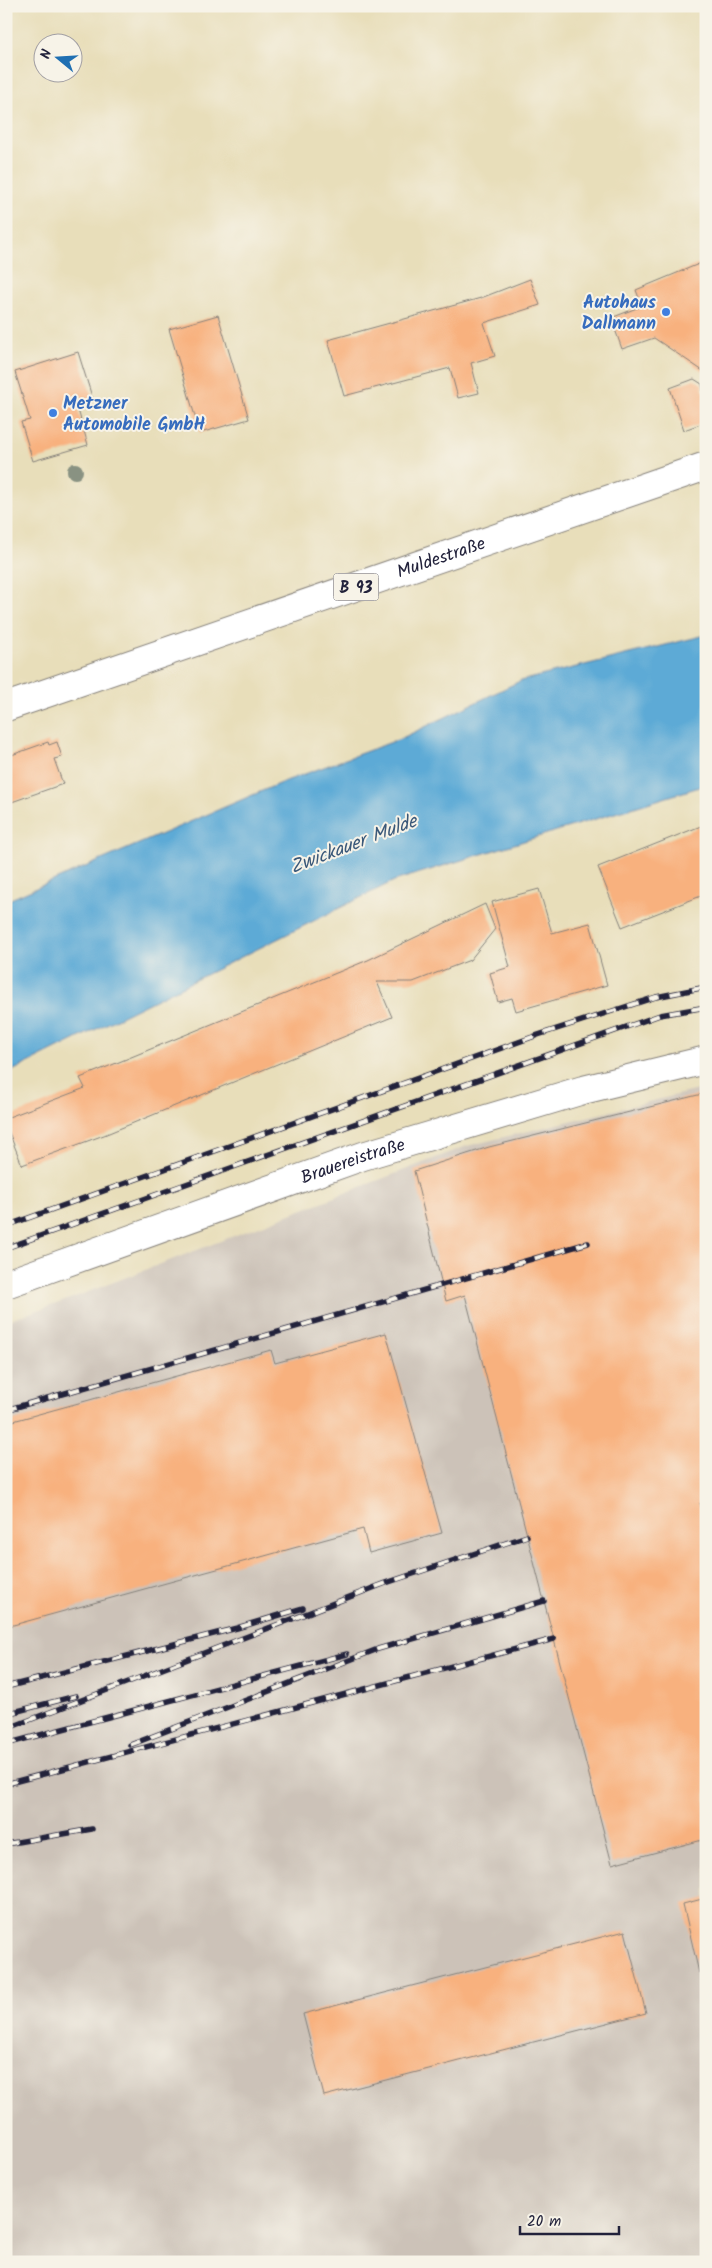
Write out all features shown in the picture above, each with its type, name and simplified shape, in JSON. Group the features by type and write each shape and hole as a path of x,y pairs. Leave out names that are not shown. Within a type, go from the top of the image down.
{"main road":[{"name":"Muldestraße","path":"6,707 706,466"},
{"name":"Brauereistraße","path":"6,1284 364,1156 583,1090 706,1060"}],"shaded area":[{"path":"706,1088 706,2262 6,2262 6,1321 62,1302 467,1146"}],"water":[{"name":"Zwickauer Mulde","path":"706,635 706,785 394,881 6,1074 6,901 283,782 400,739 520,681"}],"building":[{"name":"Autohaus Dallmann","path":"706,261 706,373 654,338 622,349 611,318 642,306 636,290"},
{"path":"530,279 540,305 484,323 495,356 471,363 479,393 458,398 450,368 344,396 328,340 481,298"},
{"path":"218,315 249,419 200,433 169,329"},
{"name":"Metzner Automobile GmbH","path":"78,352 93,400 77,406 88,445 33,461 21,422 30,420 15,372"},
{"path":"694,379 702,384 703,391 706,391 706,422 684,430 670,388"},
{"path":"48,742 49,745 57,742 62,757 54,759 63,784 6,804 6,757"},
{"path":"706,824 706,894 622,927 598,867"},
{"path":"539,889 552,933 590,923 607,985 516,1011 512,998 498,1002 490,973 510,967 492,902"},
{"path":"485,904 495,929 470,960 413,982 377,982 392,1017 104,1135 22,1165 6,1125 6,1118 85,1088 80,1078 368,960"},
{"path":"706,1093 706,1501 700,1503 706,1526 706,1839 612,1864 465,1295 446,1301 414,1171 489,1147"},
{"path":"386,1333 442,1533 369,1553 363,1529 6,1627 6,1423 271,1350 275,1363"},
{"path":"706,1898 706,1972 699,1973 683,1904"},
{"path":"625,1931 646,2013 324,2096 303,2014"}],"railway":[{"path":"6,1226 538,1035 656,997 706,987"},
{"path":"6,1248 660,1015 706,1007"},
{"path":"6,1410 588,1243"},
{"path":"6,1729 386,1583 527,1536"},
{"path":"130,1745 378,1649 544,1601"},
{"path":"6,1687 237,1628 303,1608"},
{"path":"6,1784 554,1639"},
{"path":"6,1744 347,1654"},
{"path":"6,1714 76,1696"},
{"path":"6,1844 92,1829"}],"place":[{"name":"Autohaus Dallmann","path":"666,312"},
{"name":"Metzner Automobile GmbH","path":"53,413"}]}
